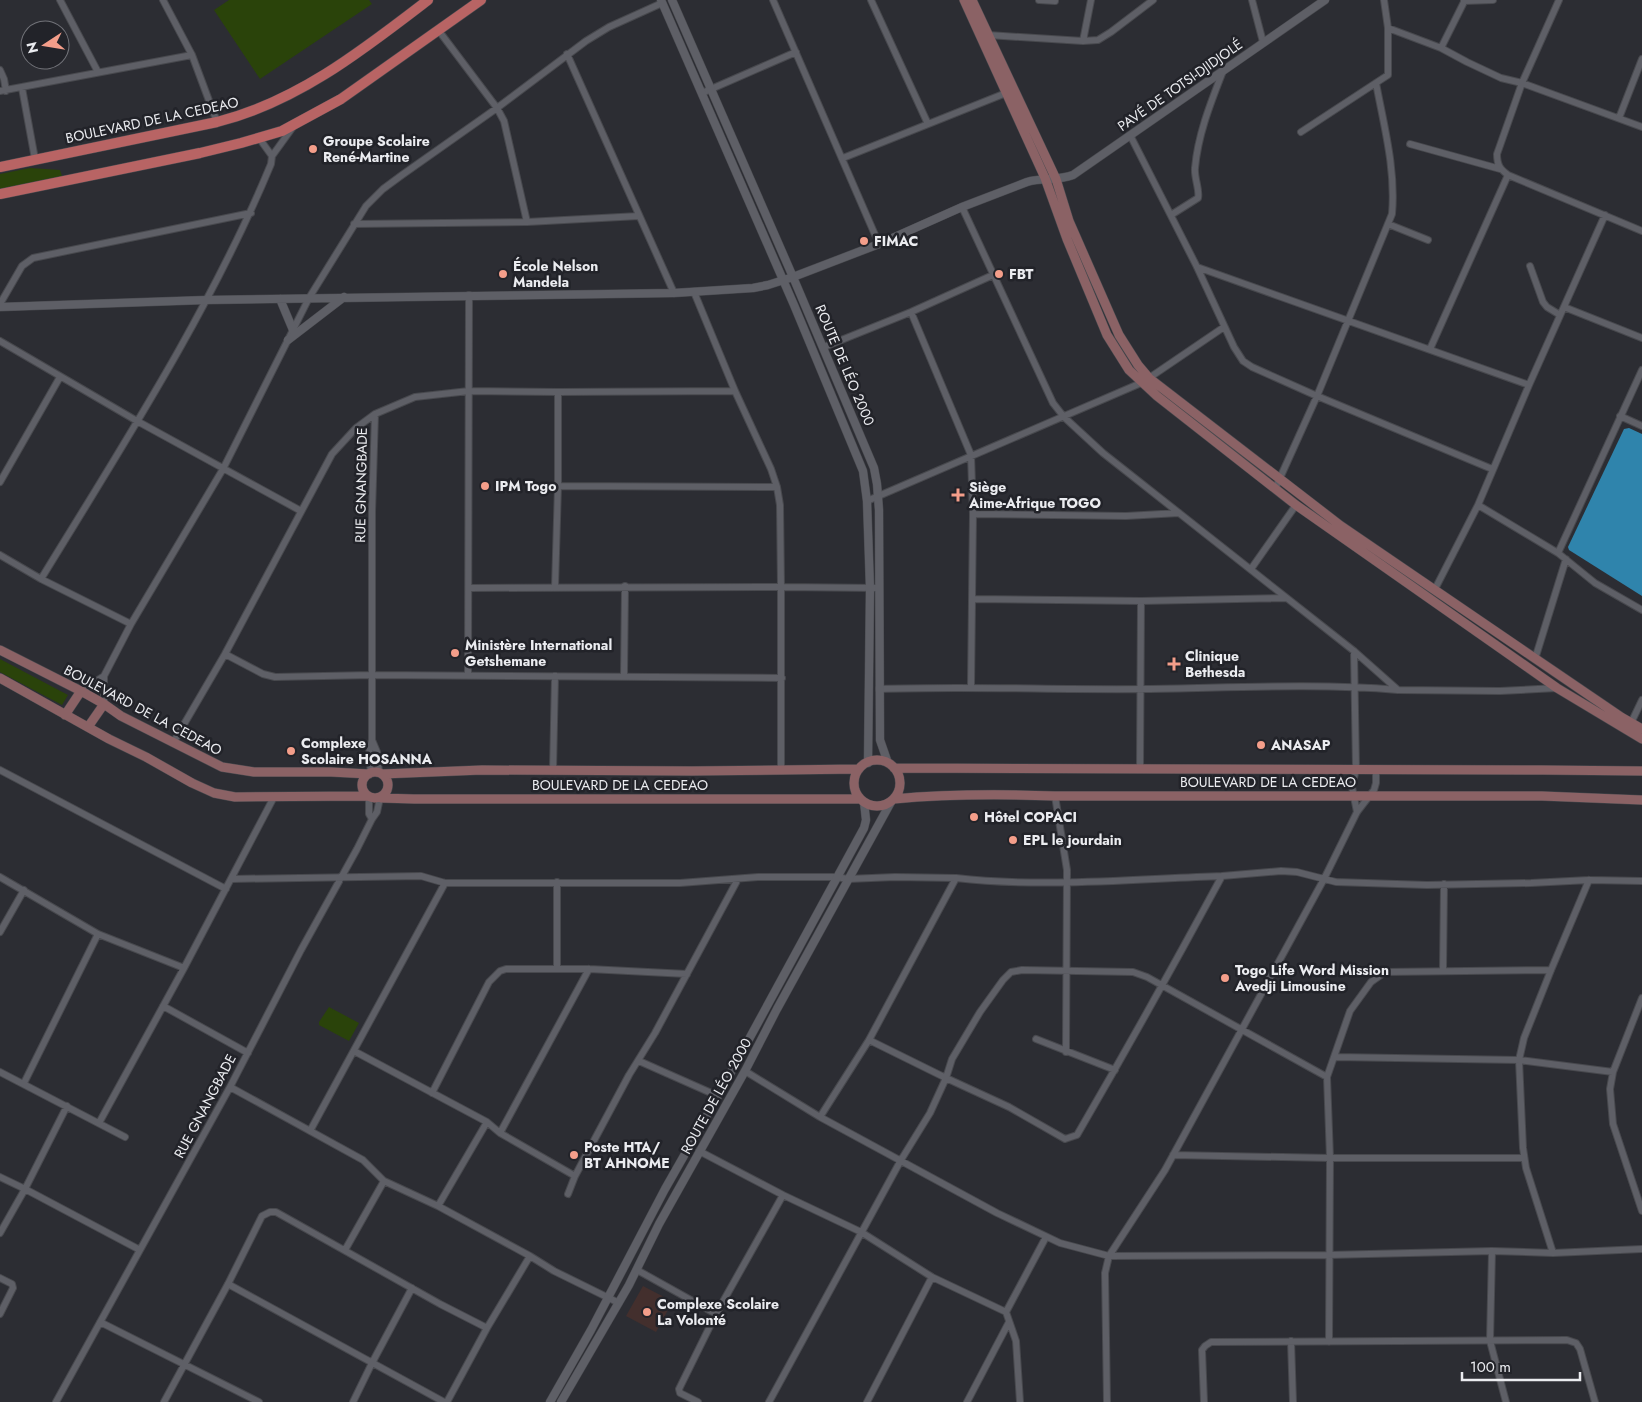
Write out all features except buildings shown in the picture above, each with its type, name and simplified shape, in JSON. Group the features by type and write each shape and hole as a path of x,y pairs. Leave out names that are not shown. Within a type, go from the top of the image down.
{"main road":[{"name":"BOULEVARD DE LA CEDEAO","path":"0,167 239,117 270,105 318,79 371,44 428,0"},
{"path":"0,194 190,155 282,131 341,99 481,0"},
{"path":"964,0 1045,178 1067,239 1107,335 1129,370 1341,526 1535,659 1642,729"},
{"path":"972,0 1056,179 1069,221 1119,335 1138,365 1145,381 1296,505 1557,688 1642,739"},
{"name":"BOULEVARD DE LA CEDEAO","path":"0,650 81,691 121,716 222,767 254,772 376,773 482,770 859,769"},
{"path":"0,678 88,727 214,793 235,797 380,798 385,795 389,786 388,782 376,773 363,780 364,793 368,797"},
{"path":"66,715 81,691"},
{"path":"88,727 104,704"},
{"path":"881,761 891,766 899,780 897,793 892,800 877,806 862,800 856,792 854,784 855,776 859,769 868,763 881,761"},
{"name":"BOULEVARD DE LA CEDEAO","path":"891,766 1642,771"},
{"name":"BOULEVARD DE LA CEDEAO","path":"892,800 941,795 1014,794 1055,796 1542,796 1642,800"},
{"name":"BOULEVARD DE LA CEDEAO","path":"380,798 862,800"}],"street":[{"path":"60,0 98,72"},
{"path":"164,0 192,54 216,122"},
{"name":"ROUTE DE LÉO 2000","path":"672,0 794,277 874,468 878,496 880,740 891,766"},
{"path":"773,0 880,244"},
{"path":"871,0 928,124"},
{"path":"1039,0 1055,1"},
{"path":"1083,41 1090,0"},
{"path":"988,35 1083,41 1098,40 1153,0"},
{"path":"1252,0 1263,42"},
{"name":"PAVÉ DE TOTSI-DJIDJOLÉ","path":"0,306 280,298 674,293 753,288 784,281 880,244 962,207 1027,182 1045,178 1064,178 1073,175 1223,69 1325,0"},
{"path":"1301,132 1388,75 1388,28 1384,0"},
{"path":"1441,48 1464,1 1493,0"},
{"path":"1500,169 1497,162 1497,154 1522,83 1559,0"},
{"path":"104,704 104,676 131,624 223,469 309,298 366,206 383,189 497,108 567,54 609,27 662,1"},
{"name":"ROUTE DE LÉO 2000","path":"662,1 784,281 863,471 867,501 870,588 868,763"},
{"path":"1388,28 1441,48 1502,78 1522,83 1642,127"},
{"path":"439,31 504,120 527,222"},
{"path":"702,93 796,52"},
{"path":"0,70 4,79 3,91 192,54"},
{"path":"567,54 674,293"},
{"path":"1619,118 1642,59"},
{"path":"1171,215 1198,198 1199,194 1194,169 1198,142 1206,113 1223,69"},
{"path":"1275,489 1349,321 1392,214 1393,178 1376,83"},
{"path":"22,88 35,159"},
{"path":"843,158 1006,93"},
{"path":"42,579 137,422 206,300 251,214 271,164 272,156 295,124"},
{"path":"1130,134 1197,267 1224,327 1243,360 1252,368 1492,469"},
{"path":"259,138 272,156"},
{"path":"1410,144 1500,169 1508,175 1642,231"},
{"path":"1430,349 1508,175"},
{"path":"962,207 1053,403 1064,417 1103,453 1354,651 1398,690"},
{"path":"0,306 22,266 33,258 251,214"},
{"path":"1435,589 1478,505 1492,469 1605,215"},
{"path":"354,224 527,222 639,216"},
{"path":"1388,224 1428,240"},
{"path":"1530,266 1542,302 1560,315"},
{"path":"1197,267 1529,385"},
{"path":"824,347 910,312 993,275"},
{"path":"694,292 735,391 771,469 777,487 780,505 781,770"},
{"path":"468,675 469,295"},
{"path":"288,340 344,297"},
{"path":"280,298 293,330"},
{"path":"1564,307 1642,338"},
{"path":"910,312 970,455 973,514 971,687"},
{"path":"867,501 1145,381 1224,327"},
{"path":"0,341 137,422 301,511"},
{"path":"1558,552 1642,370"},
{"path":"0,482 60,377"},
{"name":"RUE GNANGBADE","path":"376,773 377,752 372,740 372,512 375,414 415,397 469,391 735,391"},
{"path":"555,587 558,392"},
{"path":"173,743 225,654 332,454 356,428 375,414"},
{"path":"1620,416 1642,426"},
{"path":"558,486 777,487"},
{"path":"1251,569 1296,505"},
{"path":"1478,505 1558,552 1595,583 1642,610"},
{"path":"973,514 1126,516 1179,513"},
{"path":"0,555 42,579 131,624"},
{"path":"1535,659 1566,559"},
{"path":"468,588 625,586 879,588"},
{"path":"624,676 625,586"},
{"path":"973,599 1141,601 1286,598"},
{"path":"1140,769 1141,601"},
{"path":"1354,651 1356,769 1353,778 1353,796 1356,812"},
{"path":"225,654 269,676 468,675 782,678"},
{"path":"81,691 104,676"},
{"path":"553,770 555,676"},
{"path":"879,689 971,687 1141,689 1355,686 1398,690 1500,691 1557,688"},
{"path":"1632,723 1642,700"},
{"path":"1107,1402 1105,1273 1109,1256 1173,1155 1324,879 1356,812 1370,796 1376,783 1376,769"},
{"path":"0,770 226,889"},
{"path":"1055,796 1066,858 1067,881 1066,1052"},
{"path":"368,797 369,811 372,819"},
{"path":"99,1123 274,798"},
{"name":"RUE GNANGBADE","path":"56,1402 230,1087 340,878 377,812 380,798"},
{"name":"ROUTE DE LÉO 2000","path":"550,1402 864,828 866,820 862,800"},
{"name":"ROUTE DE LÉO 2000","path":"561,1402 619,1303 659,1224 746,1071 777,1009 892,800"},
{"path":"232,879 421,876 445,884 557,882 673,883 738,879 836,877 848,879 895,877 956,878 984,881 1067,881 1222,876 1282,871 1297,872 1336,882 1444,884 1589,880 1642,881"},
{"path":"869,1040 1009,1107 1065,1139 1077,1135 1163,986 1222,876"},
{"path":"0,877 98,934 184,968"},
{"path":"820,1117 869,1040 956,878"},
{"path":"568,1194 575,1176 738,879"},
{"path":"1553,1253 1524,1158 1519,1060 1524,1038 1589,880"},
{"path":"556,969 557,882"},
{"path":"310,1131 445,884"},
{"path":"1443,970 1444,884"},
{"path":"0,932 24,890"},
{"path":"24,1083 98,934"},
{"path":"432,1093 489,982 496,974 506,969 589,969 687,974"},
{"path":"500,1133 589,969"},
{"path":"769,1402 901,1160 930,1113 946,1078 952,1058 980,1012 1011,972 1022,970 1066,970 1133,972 1147,977 1327,1077"},
{"path":"1329,1342 1330,1158 1327,1077 1336,1057 1350,1011 1379,975 1391,971 1551,970"},
{"path":"1642,998 1613,1072 1610,1089 1613,1124 1642,1211"},
{"path":"163,1006 248,1053"},
{"path":"1036,1039 1115,1070"},
{"path":"354,1051 487,1122 500,1133 575,1176"},
{"path":"1336,1057 1519,1060 1613,1072"},
{"path":"638,1060 718,1096"},
{"path":"746,1071 820,1117 997,1213 1060,1244 1109,1256 1328,1255 1492,1251 1553,1253 1642,1249"},
{"path":"0,1072 125,1137"},
{"path":"230,1087 363,1160 384,1181 438,1206 554,1271 619,1303"},
{"path":"0,1233 26,1189 67,1106"},
{"path":"438,1206 487,1122"},
{"path":"699,1151 783,1195 861,1232 932,1277 1006,1312"},
{"path":"1173,1155 1330,1158 1524,1158"},
{"path":"0,1177 140,1250"},
{"path":"345,1250 384,1181"},
{"path":"698,1402 680,1393 679,1389 716,1314 783,1195"},
{"path":"164,1402 228,1284 262,1216 270,1212 276,1212 487,1328"},
{"path":"1020,1402 1016,1341 1006,1312 1046,1237"},
{"path":"1492,1251 1490,1341 1506,1402"},
{"path":"228,1284 446,1402 530,1256"},
{"path":"637,1270 716,1314"},
{"path":"867,1402 932,1277"},
{"path":"0,1278 12,1284 13,1288 0,1314"},
{"path":"353,1402 412,1288"},
{"path":"100,1322 256,1401"},
{"path":"968,1402 1009,1322"},
{"path":"1204,1402 1202,1350 1211,1342 1567,1340 1576,1343 1580,1349 1595,1402"},
{"path":"1291,1341 1293,1402"}],"shaded area":[{"name":"Complexe Scolaire La Volonté","path":"643,1286 666,1298 662,1305 669,1308 656,1332 626,1316"}],"green space":[{"path":"229,0 369,0 372,4 260,79 214,10"},
{"path":"30,168 60,170 62,176 0,189 0,174"},
{"path":"0,659 68,695 62,705 0,672"},
{"path":"329,1007 359,1023 349,1041 319,1025"}],"water":[{"path":"1629,428 1642,434 1642,596 1569,550 1568,547 1624,429"}],"place":[{"name":"Groupe Scolaire René-Martine","path":"313,149"},
{"name":"FIMAC","path":"864,241"},
{"name":"École Nelson Mandela","path":"503,274"},
{"name":"FBT","path":"999,274"},
{"name":"IPM Togo","path":"485,486"},
{"name":"Siège Aime-Afrique TOGO","path":"958,495"},
{"name":"Ministère International Getshemane","path":"455,653"},
{"name":"Clinique Bethesda","path":"1174,664"},
{"name":"ANASAP","path":"1261,745"},
{"name":"Complexe Scolaire HOSANNA","path":"291,751"},
{"name":"Hôtel COPACI","path":"974,817"},
{"name":"EPL le jourdain","path":"1013,840"},
{"name":"Togo Life Word Mission Avedji Limousine","path":"1225,978"},
{"name":"Poste HTA/ BT AHNOME","path":"574,1155"},
{"name":"Complexe Scolaire La Volonté","path":"647,1312"}]}
